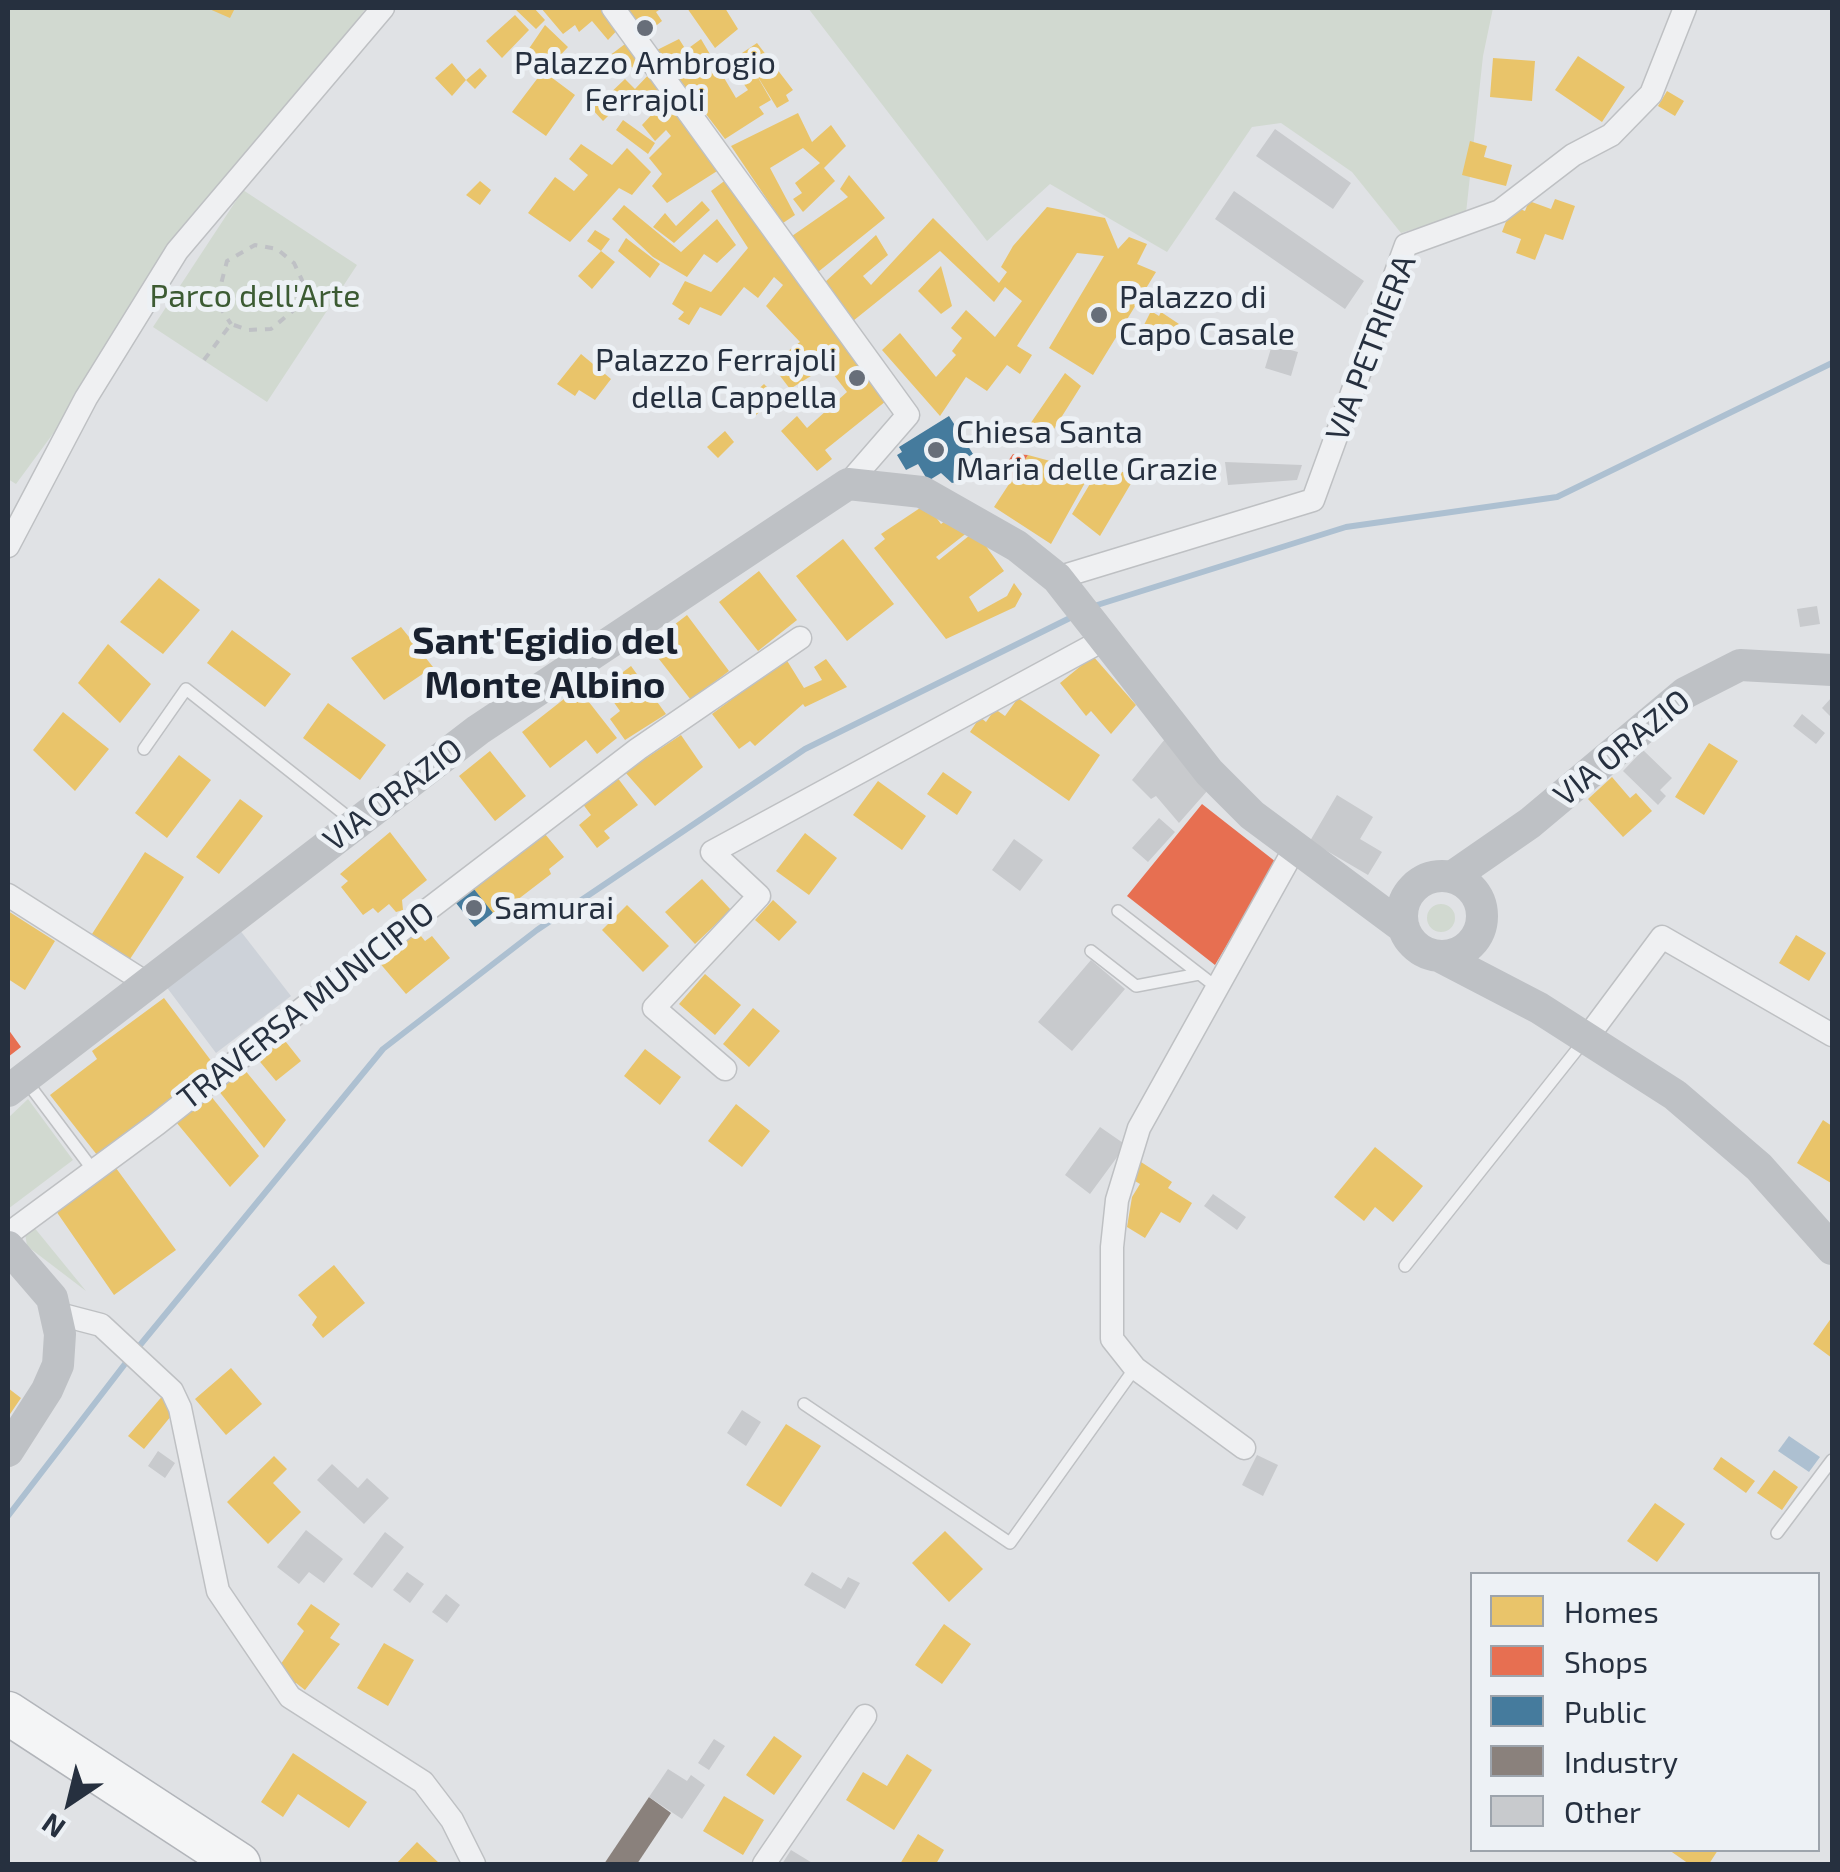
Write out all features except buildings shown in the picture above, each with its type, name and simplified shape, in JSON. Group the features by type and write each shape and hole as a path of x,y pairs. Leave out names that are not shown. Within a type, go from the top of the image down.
{"highway":[{"path":"8,1713 240,1864"},
{"path":"8,1746 188,1864"}],"street":[{"path":"8,546 86,398 177,251 383,8"},
{"path":"613,8 908,415 848,484"},
{"name":"VIA PETRIERA","path":"1057,578 1313,500 1406,245 1500,211 1573,155 1611,135 1651,94 1684,8"},
{"path":"848,484 922,492 1017,546 1057,578 1208,772 1252,815 1404,928 1418,948 1539,1008 1675,1095 1724,1133 1832,1249"},
{"name":"VIA ORAZIO","path":"16,1085 478,730 848,484"},
{"path":"725,1070 654,1008 759,896 712,852 1097,628"},
{"name":"TRAVERSA MUNICIPIO","path":"8,1234 608,772 800,638"},
{"name":"VIA ORAZIO","path":"1530,823 1685,693 1740,664 1832,670"},
{"path":"1404,928 1404,906 1416,886 1427,880 1452,878 1530,823"},
{"path":"1442,957 1465,950 1494,861 1530,823"},
{"path":"1302,850 1364,880 1416,886"},
{"path":"1244,1448 1135,1368 1112,1339 1108,1303 1117,1200 1139,1128 1207,980 1302,850"},
{"path":"1452,878 1479,915 1493,960 1539,1008"},
{"path":"8,895 148,984"},
{"path":"1586,1039 1662,937 1832,1035"},
{"path":"8,1248 52,1298 60,1334 58,1364 47,1390 8,1451"},
{"path":"56,1313 106,1329 172,1392 180,1408 218,1591 290,1697 422,1782 452,1820 474,1864"},
{"path":"764,1864 865,1716"}],"lane":[{"path":"144,748 186,689 356,824"},
{"path":"1118,911 1207,980"},
{"path":"1091,951 1136,986 1207,980"},
{"path":"1405,1266 1586,1039"},
{"path":"16,1085 94,1170"},
{"path":"804,1404 1010,1543 1135,1368"},
{"path":"1777,1533 1832,1460"}],"path":[{"path":"256,245 277,249 294,262 302,280 294,309 271,329 248,330 231,324 220,307 219,292 227,261 256,245"},
{"path":"204,360 231,324"}],"shaded area":[{"path":"239,929 291,996 216,1053 165,985"}],"green space":[{"path":"8,8 366,8 16,484 8,479"},
{"path":"808,8 1493,8 1483,56 1466,213 1401,233 1352,172 1281,123 1252,127 1167,252 1050,184 987,241"},
{"name":"Parco dell'Arte","path":"243,190 357,265 267,402 153,327"},
{"path":"1441,904 1451,908 1455,918 1451,928 1441,932 1431,928 1427,918 1431,908"},
{"path":"28,1099 73,1160 8,1209 8,1118"},
{"path":"33,1226 86,1291 27,1246 25,1233"}],"water":[{"path":"1789,1436 1820,1457 1809,1472 1778,1451"}],"waterway":[{"path":"1094,606 1346,527 1557,497 1832,363"},
{"path":"136,1350 383,1049 537,930 805,749 1074,616"},
{"path":"8,1516 128,1360"}],"place":[{"name":"Palazzo Ambrogio Ferrajoli","path":"645,28"},
{"name":"Palazzo di Capo Casale","path":"1099,315"},
{"name":"Palazzo Ferrajoli della Cappella","path":"857,378"},
{"name":"Chiesa Santa Maria delle Grazie","path":"936,450"},
{"name":"Samurai","path":"474,908"}],"district":[{"name":"Sant'Egidio del Monte Albino","path":"545,663"}]}
